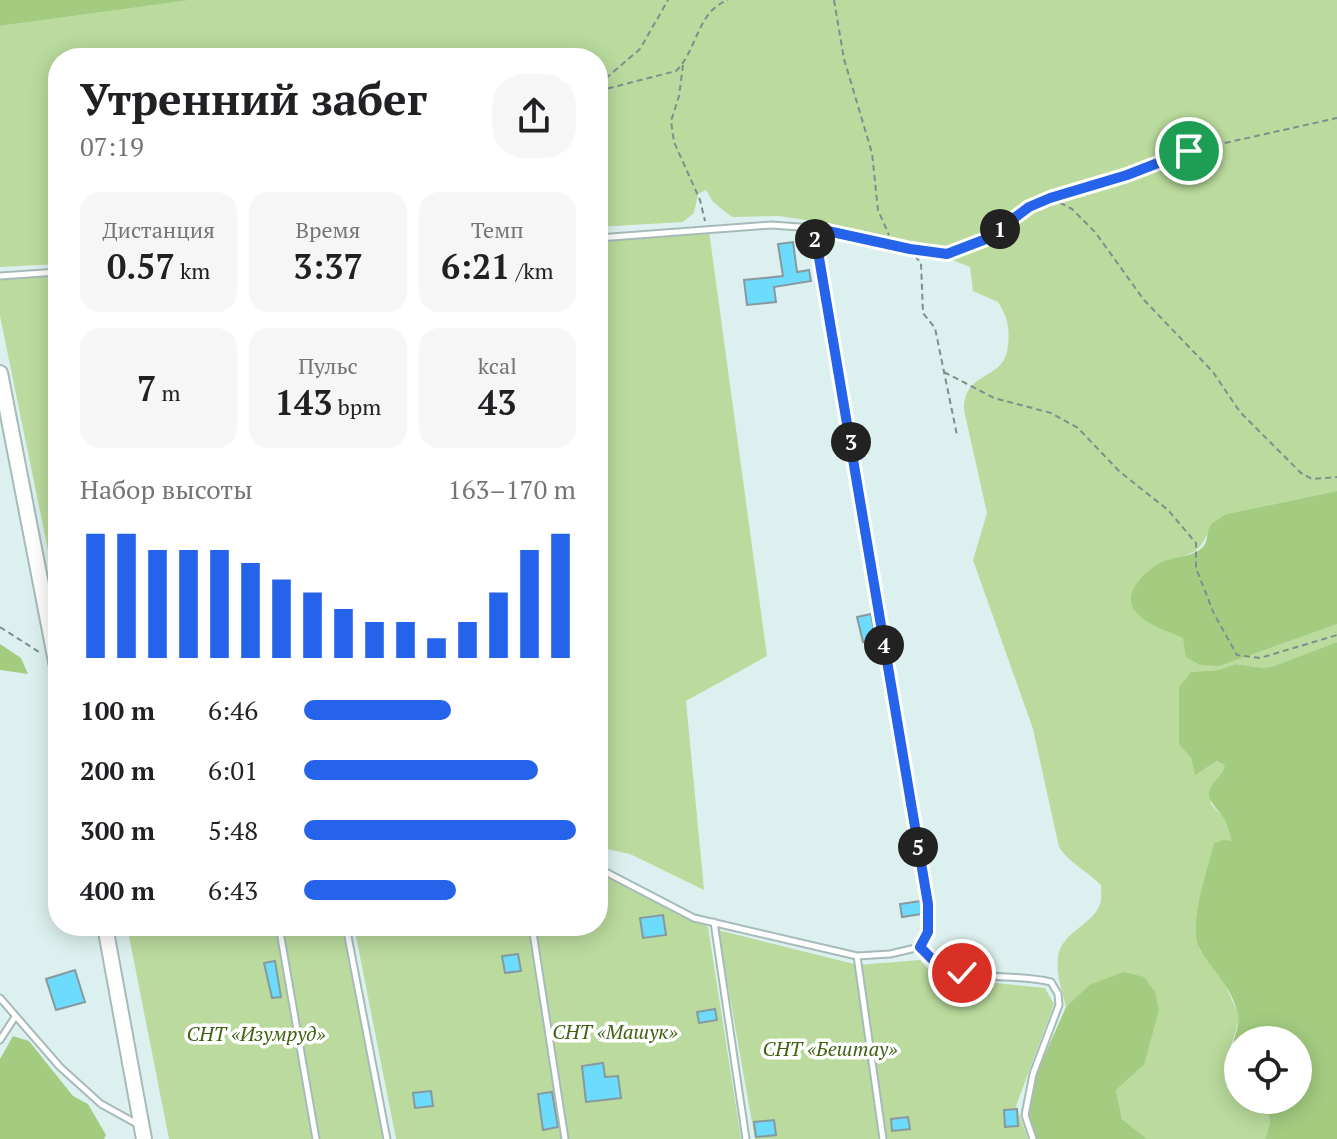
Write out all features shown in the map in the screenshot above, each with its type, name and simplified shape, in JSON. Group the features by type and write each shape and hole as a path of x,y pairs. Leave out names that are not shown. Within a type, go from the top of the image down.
{"street":[{"path":"0,373 48,613"},
{"path":"107,936 143,1133"}],"lane":[{"path":"608,237 771,225 814,228 910,249"},
{"path":"608,873 694,918 857,956 890,954 920,947 928,932 928,904 814,228"},
{"path":"0,276 48,273"},
{"path":"714,922 746,1139"},
{"path":"281,936 316,1139"},
{"path":"348,936 387,1139"},
{"path":"534,936 565,1139"},
{"path":"920,947 936,963 962,973 1051,982 1058,994 1059,1005 1033,1074 1025,1115 1033,1139"},
{"path":"857,956 883,1139"},
{"path":"0,998 60,1067 101,1104 143,1133"},
{"path":"0,1040 15,1017"}],"path":[{"path":"608,76 640,49 668,0"},
{"path":"707,230 700,200 674,142 671,121 679,96 683,65 706,18 728,0"},
{"path":"834,0 844,59 872,153 878,210 889,236"},
{"path":"608,89 652,79 676,71 683,65"},
{"path":"910,249 947,254 986,239 1029,207 1050,198 1127,175 1189,151 1337,118"},
{"path":"1050,198 1072,209 1095,232 1144,300 1194,349 1240,412 1301,473 1312,479 1337,477"},
{"path":"910,249 921,263 923,313 935,328 957,435"},
{"path":"944,372 994,398 1051,413 1078,428 1119,471 1168,510 1196,543 1196,568 1214,614 1237,655 1260,658 1337,635"},
{"path":"0,627 41,654 48,651"}],"green space":[{"path":"0,0 191,0 0,26"},
{"path":"191,0 1337,0 1337,491 1226,514 1211,529 1199,548 1182,557 1166,560 1146,621 1184,638 1337,624 1337,642 1274,666 1264,668 1236,664 1218,670 1191,672 1179,745 1191,758 1195,774 1218,761 1226,765 1224,773 1211,786 1211,804 1223,817 1233,842 1199,949 1222,978 1239,1020 1237,1026 1224,1026 1224,1114 1269,1114 1270,1123 1265,1139 1147,1139 1122,1119 1116,1090 1144,1065 1089,985 1066,1007 1058,970 1060,948 1096,911 1101,902 1101,885 1059,847 1033,729 973,560 987,513 964,410 966,397 970,387 1000,365 1005,357 1009,332 998,302 973,291 970,267 945,257 930,245 832,224 779,216 732,217 713,202 706,190 698,194 694,213 683,222 608,226 608,48 48,48 48,265 0,267 0,26"},
{"path":"709,231 767,656 686,701 704,890 630,854 608,849 608,237"},
{"path":"48,272 48,550 0,316 0,279 7,275"},
{"path":"1337,491 1337,624 1219,666 1200,665 1186,657 1183,638 1151,624 1131,604 1134,588 1145,574 1160,563 1198,551 1206,542 1211,525 1226,514"},
{"path":"1337,642 1337,1139 1265,1139 1270,1123 1269,1114 1312,1114 1312,1026 1237,1026 1236,1006 1228,989 1197,941 1197,914 1214,843 1232,841 1209,795 1225,765 1217,761 1195,775 1191,758 1179,745 1179,687 1191,672 1218,670 1236,664 1264,668"},
{"path":"0,644 21,658 28,674 0,670"},
{"name":"СНТ «Машук»","path":"608,872 708,927 741,1139 396,1139 356,936 608,936"},
{"name":"СНТ «Бештау»","path":"718,930 858,965 920,960 935,977 1045,988 1054,1004 1016,1106 1028,1139 755,1139"},
{"name":"СНТ «Изумруд»","path":"129,936 346,936 383,1139 169,1139"},
{"path":"1124,972 1144,977 1155,992 1159,1010 1144,1065 1116,1090 1122,1119 1147,1139 1037,1139 1024,1102 1066,1007 1089,985"},
{"path":"13,1036 29,1041 73,1096 88,1104 106,1135 104,1139 0,1139 0,1059"}],"building":[{"path":"793,242 797,272 809,270 811,281 774,287 776,302 747,305 744,280 783,276 778,244"},
{"path":"871,614 876,640 863,642 857,617"},
{"path":"921,901 922,914 902,917 900,904"},
{"path":"663,915 666,935 643,938 640,918"},
{"path":"518,954 521,971 505,973 502,956"},
{"path":"275,961 281,997 272,998 264,963"},
{"path":"75,970 85,1002 56,1010 46,979"},
{"path":"715,1009 717,1020 699,1023 697,1012"},
{"path":"603,1063 605,1077 618,1076 621,1098 586,1102 582,1066"},
{"path":"431,1091 433,1106 415,1108 413,1093"},
{"path":"552,1092 558,1127 543,1130 538,1094"},
{"path":"1017,1109 1018,1126 1005,1127 1004,1110"},
{"path":"908,1117 910,1129 892,1131 891,1119"},
{"path":"774,1120 776,1135 756,1137 754,1122"}],"route":[{"path":"962,973 936,963 920,947 928,932 928,904 814,228 947,254 986,239 1029,207 1050,198 1127,175 1189,151"}]}
